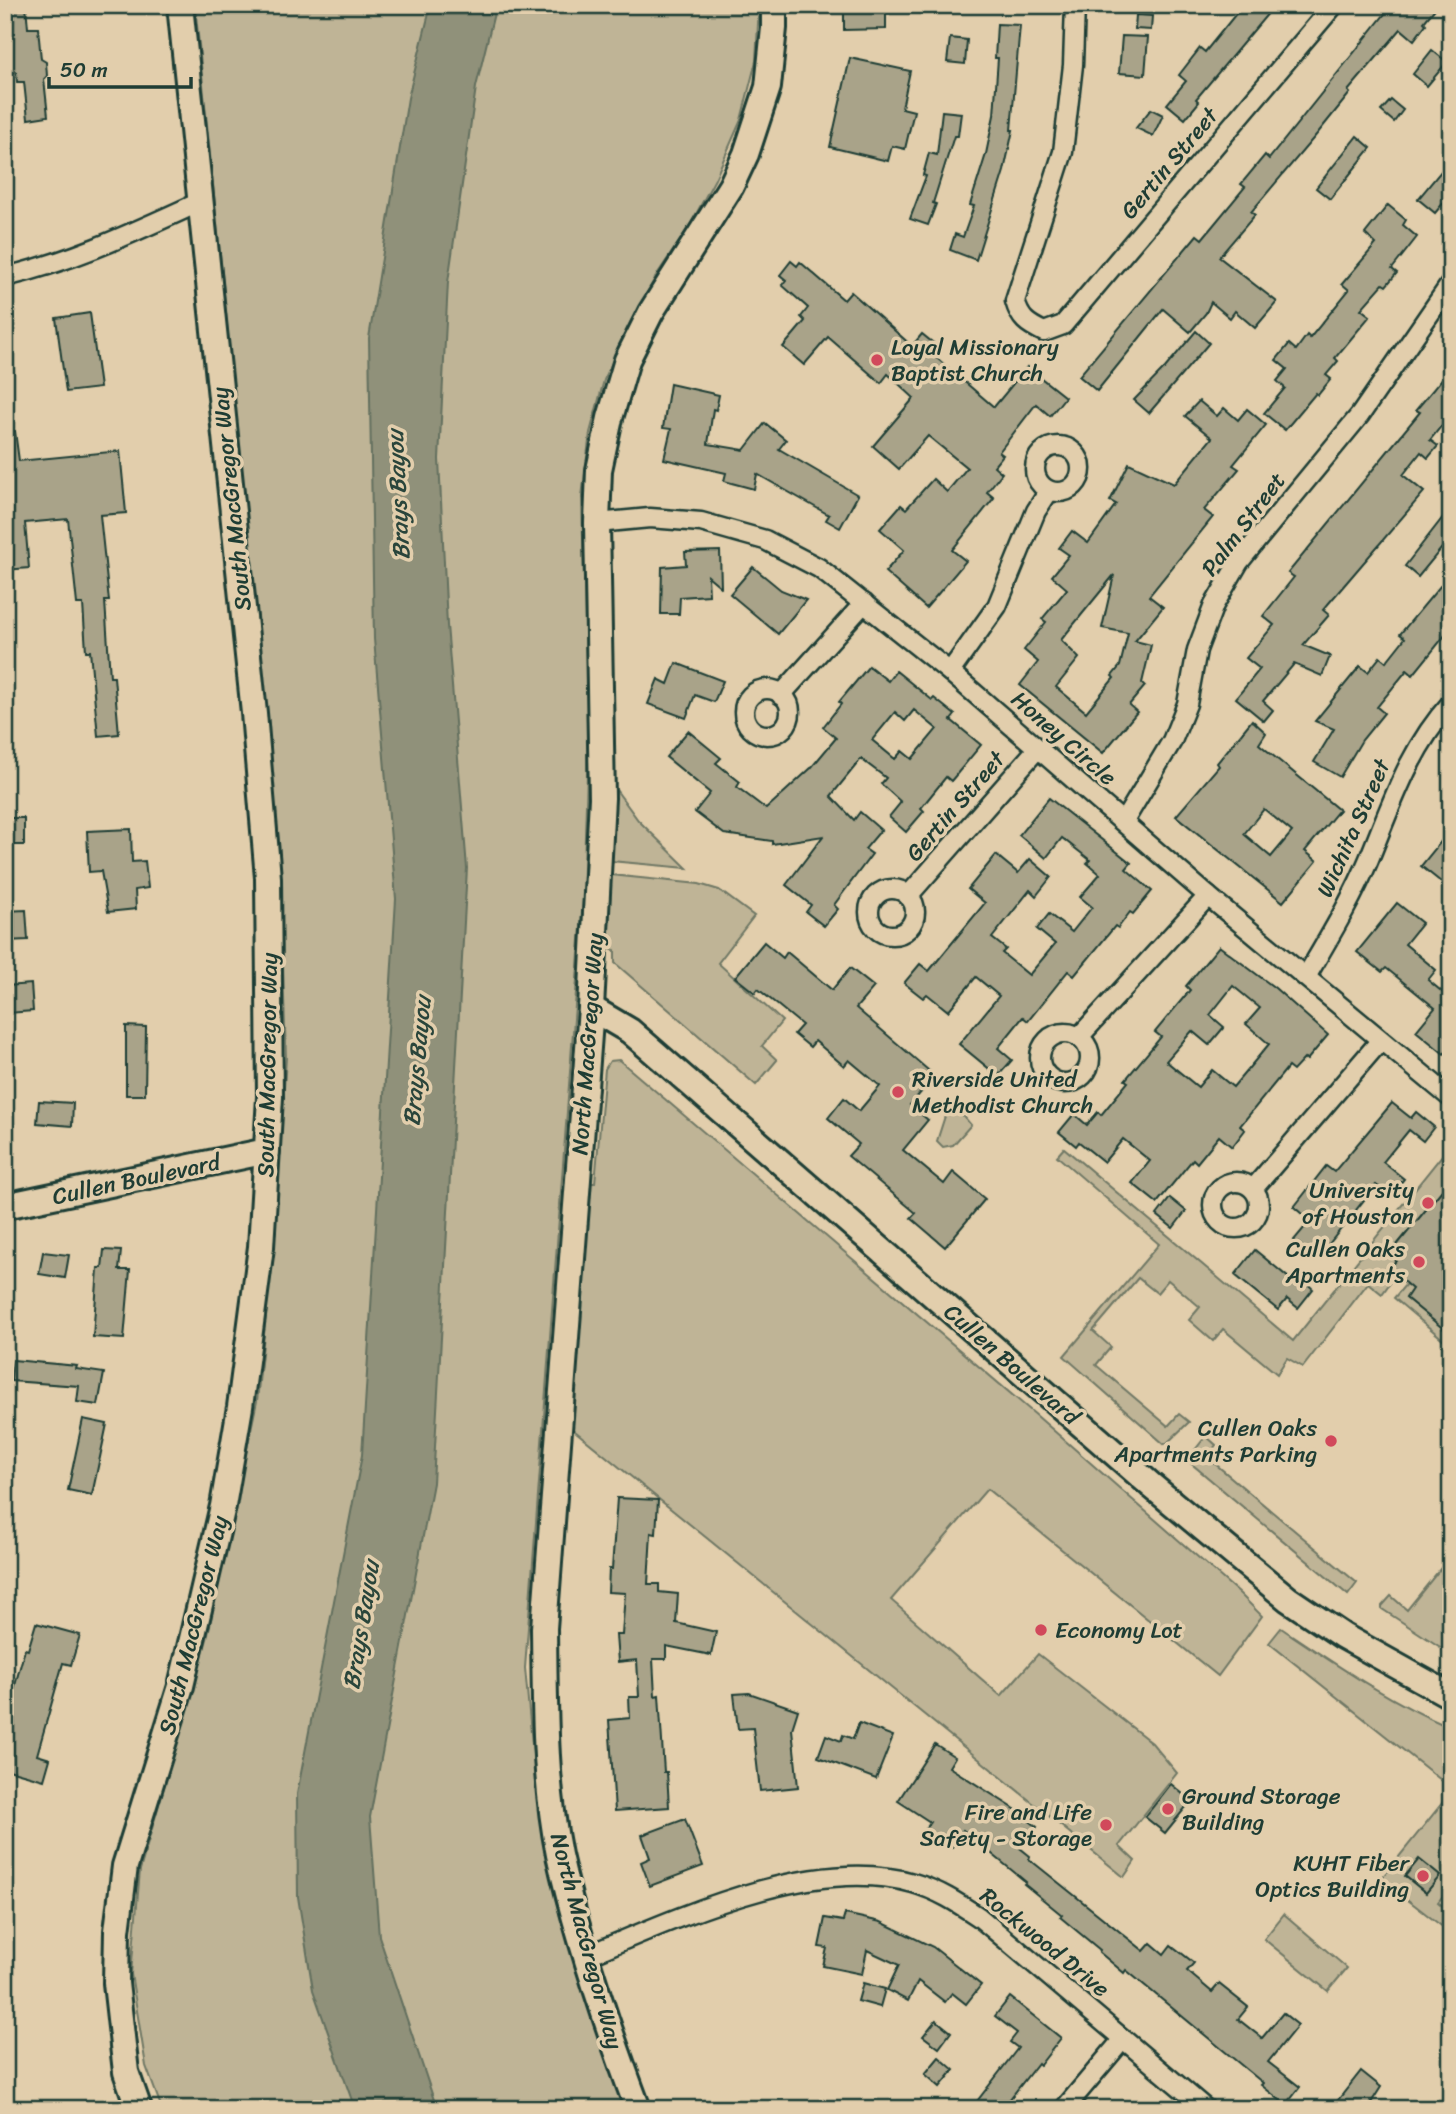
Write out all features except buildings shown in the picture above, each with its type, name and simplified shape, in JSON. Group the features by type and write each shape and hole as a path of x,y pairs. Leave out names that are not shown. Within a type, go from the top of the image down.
{"street":[{"name":"South MacGregor Way","path":"139,2109 126,2072 116,1983 117,1931 125,1866 181,1686 223,1506 240,1407 261,1247 270,1097 268,878 254,713 180,5"},
{"name":"North MacGregor Way","path":"638,2109 586,1956 559,1855 551,1803 545,1719 544,1628 591,1008 603,799 597,523 599,470 610,418 627,360 652,312 731,186 746,154 768,87 774,5"},
{"name":"Gertin Street","path":"1075,5 1073,65 1063,152 1015,301 1020,317 1044,332 1063,325 1334,5"},
{"path":"5,277 49,267 97,249 200,202"},
{"name":"Palm Street","path":"1124,821 1172,741 1187,704 1197,650 1214,605 1239,562 1360,415 1451,283"},
{"path":"950,672 997,606 1037,511 1049,491"},
{"name":"Honey Circle","path":"597,523 650,518 701,522 765,540 819,568 950,672 1208,896 1451,1098"},
{"path":"781,695 864,603"},
{"name":"Wichita Street","path":"1306,977 1368,860 1412,755 1451,702"},
{"name":"Gertin Street","path":"908,896 1038,748"},
{"path":"1079,1037 1208,896"},
{"name":"Cullen Boulevard","path":"591,1008 630,1031 1142,1477 1288,1599 1343,1636 1451,1696"},
{"path":"1253,1189 1381,1040"},
{"name":"Cullen Boulevard","path":"5,1206 267,1151"},
{"name":"Rockwood Drive","path":"586,1956 695,1911 761,1891 839,1877 874,1877 912,1883 949,1897 979,1917 1206,2109"},
{"path":"1064,2109 1123,2039"}],"shaded area":[{"path":"195,5 759,5 756,61 741,120 715,179 631,321 604,380 590,433 582,497 588,741 583,900 525,1668 545,1854 560,1917 584,1993 626,2109 162,2109 146,2066 131,1974 140,1870 207,1639 257,1401 274,1238 286,1058 279,842"},
{"path":"614,787 638,820 687,868 611,861"},
{"path":"611,875 699,884 719,890 754,916 718,963 782,1021 762,1046 777,1060 756,1085 615,963 615,950 608,949"},
{"path":"619,1060 1037,1416 1262,1616 1218,1676 987,1489 891,1600 1001,1696 1038,1654 1152,1743 1177,1773 1119,1846 1135,1861 1124,1877 570,1427 590,1183 595,1183 605,1069 610,1061"},
{"path":"954,1109 971,1125 953,1145 943,1147 937,1141 946,1113"},
{"path":"1451,1144 1451,1179 1393,1250 1400,1256 1389,1269 1396,1275 1382,1294 1368,1283 1303,1367 1287,1358 1277,1374 1223,1329 1213,1341 1189,1320 1200,1307 1168,1280 1157,1293 1138,1278 1093,1331 1111,1347 1096,1365 1168,1426 1179,1414 1189,1422 1167,1443 1164,1444 1064,1356 1159,1244 1057,1156 1064,1148 1293,1341"},
{"path":"1406,1284 1413,1288 1406,1298 1451,1335 1451,1346 1394,1298"},
{"path":"1206,1436 1216,1445 1207,1457 1357,1583 1348,1595 1187,1460"},
{"path":"1449,1558 1451,1654 1382,1609 1391,1596 1407,1610"},
{"path":"1281,1628 1342,1669 1428,1718 1451,1728 1451,1788 1269,1643"},
{"path":"1451,1792 1451,1886 1438,1902 1451,1913 1451,1920 1444,1928 1381,1879"},
{"path":"1284,1914 1347,1968 1328,1991 1264,1939"}],"water":[{"name":"Brays Bayou","path":"431,5 496,5 476,87 448,282 439,459 447,625 467,868 433,1483 370,1817 379,1936 437,2109 355,2109 313,1990 298,1897 297,1794 362,1455 396,899 374,639 369,338 408,98"}],"place":[{"name":"Loyal Missionary Baptist Church","path":"877,360"},
{"name":"Riverside United Methodist Church","path":"898,1092"},
{"name":"University of Houston","path":"1428,1203"},
{"name":"Cullen Oaks Apartments","path":"1419,1262"},
{"name":"Cullen Oaks Apartments Parking","path":"1331,1441"},
{"name":"Economy Lot","path":"1041,1630"},
{"name":"Ground Storage Building","path":"1168,1809"},
{"name":"Fire and Life Safety - Storage","path":"1106,1825"},
{"name":"KUHT Fiber Optics Building","path":"1423,1876"}]}
